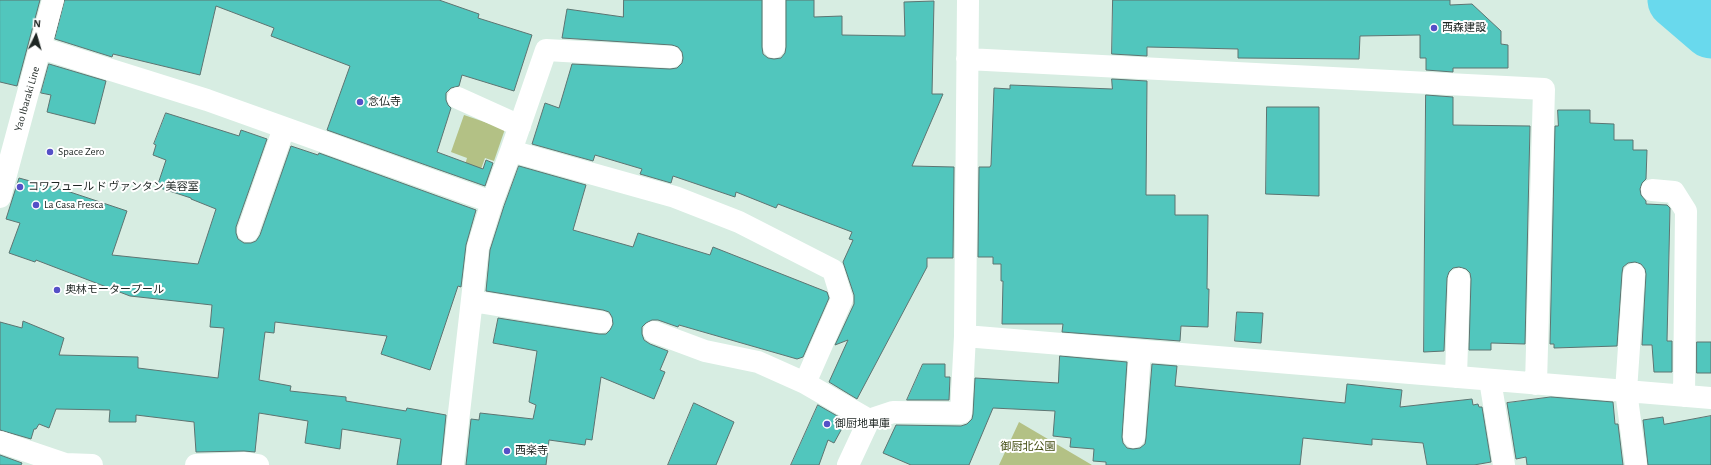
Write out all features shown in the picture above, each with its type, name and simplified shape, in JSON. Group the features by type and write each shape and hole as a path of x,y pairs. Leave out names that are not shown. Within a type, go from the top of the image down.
{"street":[{"name":"Yao Ibaraki Line","path":"0,197 42,48 53,0"},
{"path":"774,0 774,48"},
{"path":"848,465 869,420 893,412 961,413 965,336 968,0"},
{"path":"42,48 207,100 492,202"},
{"path":"453,465 478,247 492,202 546,50 671,58"},
{"path":"967,59 1544,90 1536,384"},
{"path":"458,98 520,126"},
{"path":"248,231 284,128"},
{"path":"511,151 675,197 739,222 833,270 842,299 804,383"},
{"path":"1652,190 1674,192 1686,211 1684,396"},
{"path":"1634,274 1626,391 1636,465"},
{"path":"1456,377 1459,279"},
{"path":"472,301 601,322"},
{"path":"654,332 705,351 758,362 804,383 869,420"},
{"path":"965,336 1711,398"},
{"path":"1134,437 1140,351"},
{"path":"1490,380 1504,465"},
{"path":"0,442 65,464 92,465"},
{"path":"196,465 245,462 258,465"}],"green space":[{"path":"464,115 505,129 494,161 485,158 477,180 462,175 467,158 451,152"},
{"name":"御厨北公園","path":"1019,422 1092,465 999,465"}],"building":[{"path":"0,0 40,0 17,86 0,82"},
{"path":"65,0 439,0 479,14 478,18 532,35 514,91 462,75 459,86 451,88 446,93 446,100 451,108 437,152 483,169 486,160 493,163 485,186 327,130 350,66 271,36 274,28 216,6 200,75 113,54 112,57 55,39"},
{"path":"624,0 762,0 763,54 768,58 774,59 781,58 785,53 786,0 814,0 814,17 842,16 842,35 905,36 904,2 934,1 932,94 943,94 912,166 954,167 953,258 927,258 927,267 857,399 829,382 848,340 835,345 854,304 854,295 843,262 853,240 849,239 852,232 778,204 776,208 736,192 735,197 673,176 671,183 640,174 642,169 595,155 593,161 532,144 545,103 559,108 572,64 670,69 677,68 682,63 682,52 678,47 672,45 562,38 567,9 623,17"},
{"path":"1113,0 1450,0 1450,5 1472,4 1501,31 1501,44 1508,45 1508,68 1453,68 1453,72 1426,70 1426,58 1420,58 1420,35 1360,36 1359,59 1238,58 1238,49 1147,47 1147,56 1112,54"},
{"path":"49,64 106,81 95,124 47,112 51,95 41,93"},
{"path":"1112,79 1147,81 1146,195 1175,195 1175,215 1208,215 1208,327 1181,326 1180,341 1062,332 1063,324 1002,324 1003,281 1001,281 1001,264 993,264 993,257 978,257 979,167 990,167 991,165 994,88 1010,89 1010,85 1112,89"},
{"path":"1426,95 1453,97 1453,125 1530,126 1525,344 1491,343 1491,350 1469,350 1471,279 1470,273 1466,269 1459,267 1453,268 1449,272 1447,278 1444,351 1424,352"},
{"path":"1267,107 1319,107 1319,196 1266,194"},
{"path":"1558,110 1590,110 1590,123 1614,124 1614,140 1633,140 1633,150 1647,150 1646,179 1642,183 1640,189 1641,195 1646,201 1646,204 1667,205 1670,208 1667,341 1672,341 1672,372 1654,372 1652,345 1642,345 1646,274 1645,269 1641,264 1635,262 1628,263 1623,267 1617,346 1554,348 1554,344 1550,344 1555,126 1558,126"},
{"path":"166,113 239,136 241,130 267,139 236,227 238,239 244,243 256,241 260,235 291,146 318,155 319,153 476,210 466,245 461,287 458,286 430,370 381,354 387,336 275,322 274,333 265,332 259,380 291,386 290,391 346,397 346,401 406,411 407,408 446,415 441,465 397,465 401,439 342,429 340,449 305,443 308,421 259,413 255,452 196,452 194,422 136,415 136,422 109,422 110,410 56,409 49,428 39,424 36,429 34,429 31,439 0,430 0,322 22,328 23,321 64,338 59,355 138,357 138,368 218,378 224,328 210,327 212,305 130,296 36,260 35,262 9,253 20,223 6,219 19,178 70,192 127,211 112,255 198,264 216,209 191,198 157,187 166,160 153,155 156,145 154,144"},
{"path":"519,166 586,185 573,230 633,247 638,233 710,255 713,247 827,292 829,298 803,357 797,359 679,325 678,327 658,320 652,320 642,327 644,340 668,351 660,370 665,372 654,399 601,377 592,440 586,439 585,445 549,440 546,465 466,465 471,419 479,420 480,413 533,419 536,405 529,402 537,351 493,343 498,318 599,334 606,334 613,324 612,317 609,312 603,310 486,291 490,250"},
{"path":"1237,312 1263,313 1261,343 1235,341"},
{"path":"1697,342 1711,342 1711,373 1697,373"},
{"path":"1060,356 1127,362 1122,437 1123,443 1127,448 1140,448 1145,444 1152,364 1177,366 1175,386 1345,403 1347,384 1402,390 1400,407 1472,399 1473,405 1478,404 1479,407 1482,407 1491,462 1474,465 1427,465 1423,443 1372,439 1372,445 1303,438 1300,465 1106,465 1106,462 1093,461 1094,449 1070,447 1071,438 1053,436 1055,411 993,408 969,465 911,465 883,453 896,425 961,426 967,424 972,419 973,414 975,378 1058,383"},
{"path":"923,364 945,364 945,377 950,377 949,400 907,400"},
{"path":"1551,397 1613,402 1615,424 1618,424 1623,465 1527,465 1526,457 1516,459 1507,403"},
{"path":"694,403 734,422 716,465 668,465"},
{"path":"818,405 846,421 834,443 828,440 819,465 791,465"},
{"path":"1711,416 1711,465 1648,465 1643,420 1663,417 1664,424"},
{"path":"0,455 22,463 21,465 0,465"}],"waterway":[{"path":"1676,0 1711,30"}],"place":[{"name":"西森建設","path":"1434,28"},
{"name":"念仏寺","path":"360,102"},
{"name":"Space Zero","path":"50,152"},
{"name":"コワフュール ド ヴァンタン 美容室","path":"20,187"},
{"name":"La Casa Fresca","path":"36,205"},
{"name":"奥林モータープール","path":"57,290"},
{"name":"御厨地車庫","path":"827,424"},
{"name":"西楽寺","path":"507,451"}]}
